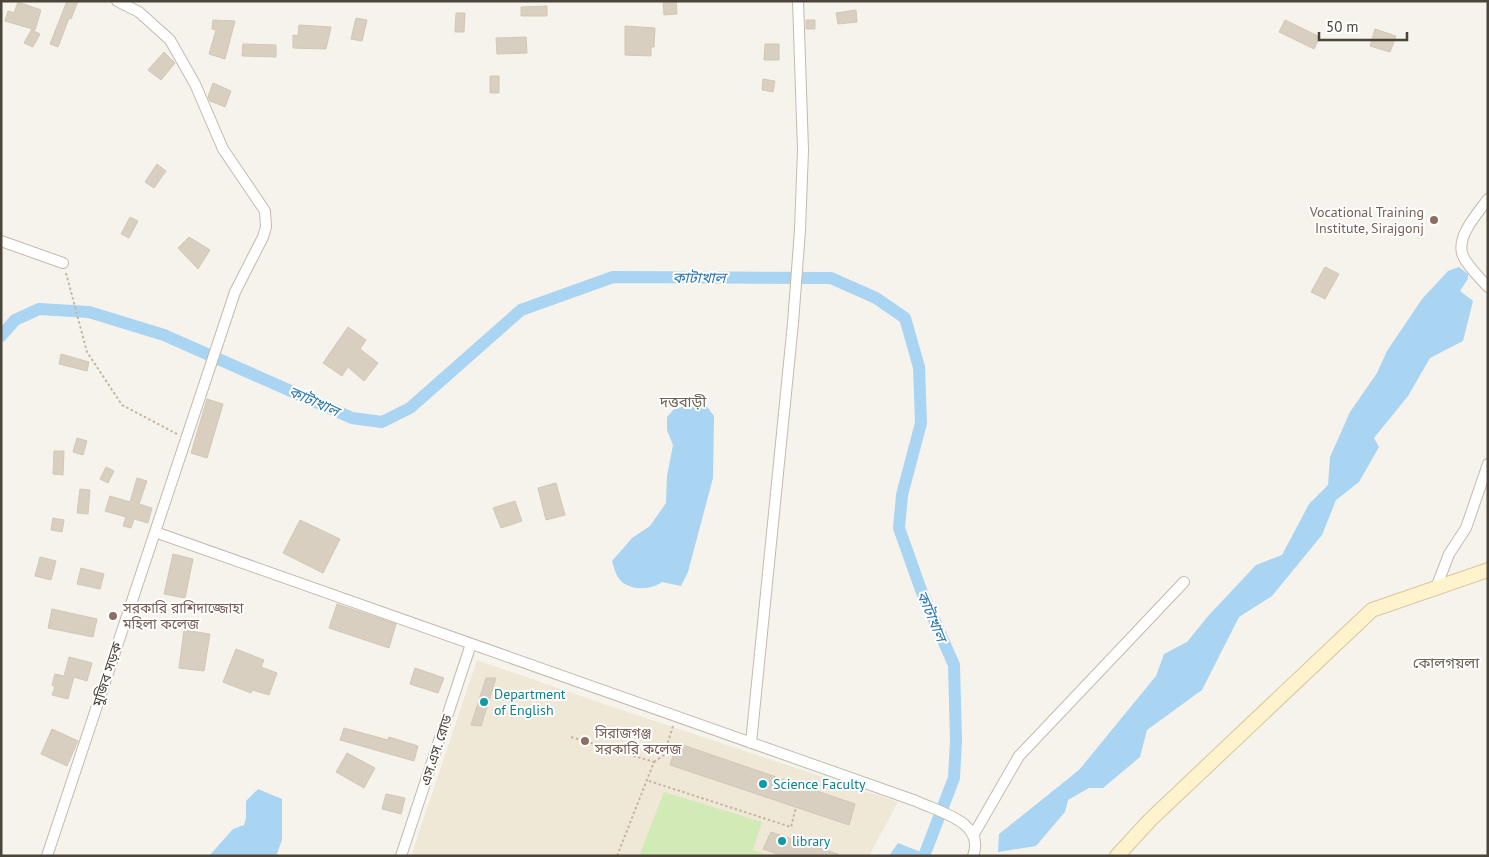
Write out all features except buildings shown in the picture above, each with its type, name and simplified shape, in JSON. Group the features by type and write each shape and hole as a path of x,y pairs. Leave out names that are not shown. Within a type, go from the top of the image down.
{"street":[{"name":"মুজিব সড়ক","path":"47,856 235,292 263,237 266,226 265,211 223,149 195,84 170,40 139,12 116,1"},
{"path":"751,743 793,323 800,230 803,150 798,1"},
{"path":"1488,199 1467,228 1461,246 1463,256 1488,287"},
{"path":"1,241 63,263"},
{"path":"1436,588 1449,554 1466,528 1488,464"},
{"path":"155,532 916,801 966,824 974,834 976,844 973,856"},
{"path":"1117,856 1150,820 1372,610 1488,570"},
{"path":"974,834 1019,756 1184,582"},
{"name":"এস.এস. রোড","path":"401,856 471,644"}],"path":[{"path":"63,263 87,352 122,405 186,439"},
{"path":"617,856 654,762 664,755 677,717"},
{"path":"571,737 654,762"},
{"path":"648,781 791,827 796,807"}],"shaded area":[{"name":"সিরাজগঞ্জ সরকারি কলেজ","path":"477,660 898,802 869,856 411,856"}],"green space":[{"path":"664,792 762,822 753,850 769,856 639,856"}],"water":[{"path":"1459,267 1468,274 1468,279 1460,291 1473,301 1463,341 1430,358 1408,396 1374,438 1379,447 1359,482 1336,500 1322,535 1272,596 1239,617 1202,690 1147,730 1140,757 1103,788 1089,788 1068,800 1065,812 1036,846 998,852 999,834 1079,770 1156,676 1164,654 1187,642 1209,615 1256,565 1282,555 1309,504 1328,485 1330,457 1350,412 1377,373 1387,351 1422,299 1448,271"},
{"path":"690,405 706,405 714,416 713,478 688,572 681,586 662,582 652,587 635,588 624,584 618,578 612,561 632,538 650,526 666,503 667,476 673,445 667,430 667,417 674,409"},
{"path":"258,789 282,799 282,840 276,856 209,856 233,829 244,825 246,801"},
{"path":"898,843 931,856 889,856"}],"waterway":[{"name":"কাটাখাল","path":"1,336 15,320 39,309 89,312 164,335 352,418 382,422 410,408 521,310 613,277 831,278 876,298 905,318 919,367 921,423 902,495 899,528 921,590 954,665 956,740 954,778 924,856"}],"place":[{"name":"Vocational Training Institute, Sirajgonj","path":"1434,220"},
{"name":"সরকারি রাশিদাজ্জোহা মহিলা কলেজ","path":"113,616"},
{"name":"Department of English","path":"484,702"},
{"name":"সিরাজগঞ্জ সরকারি কলেজ","path":"585,741"},
{"name":"Science Faculty","path":"763,784"},
{"name":"library","path":"782,841"}],"district":[{"name":"দত্তবাড়ী","path":"683,401"},
{"name":"কোলগয়লা","path":"1446,662"}]}
